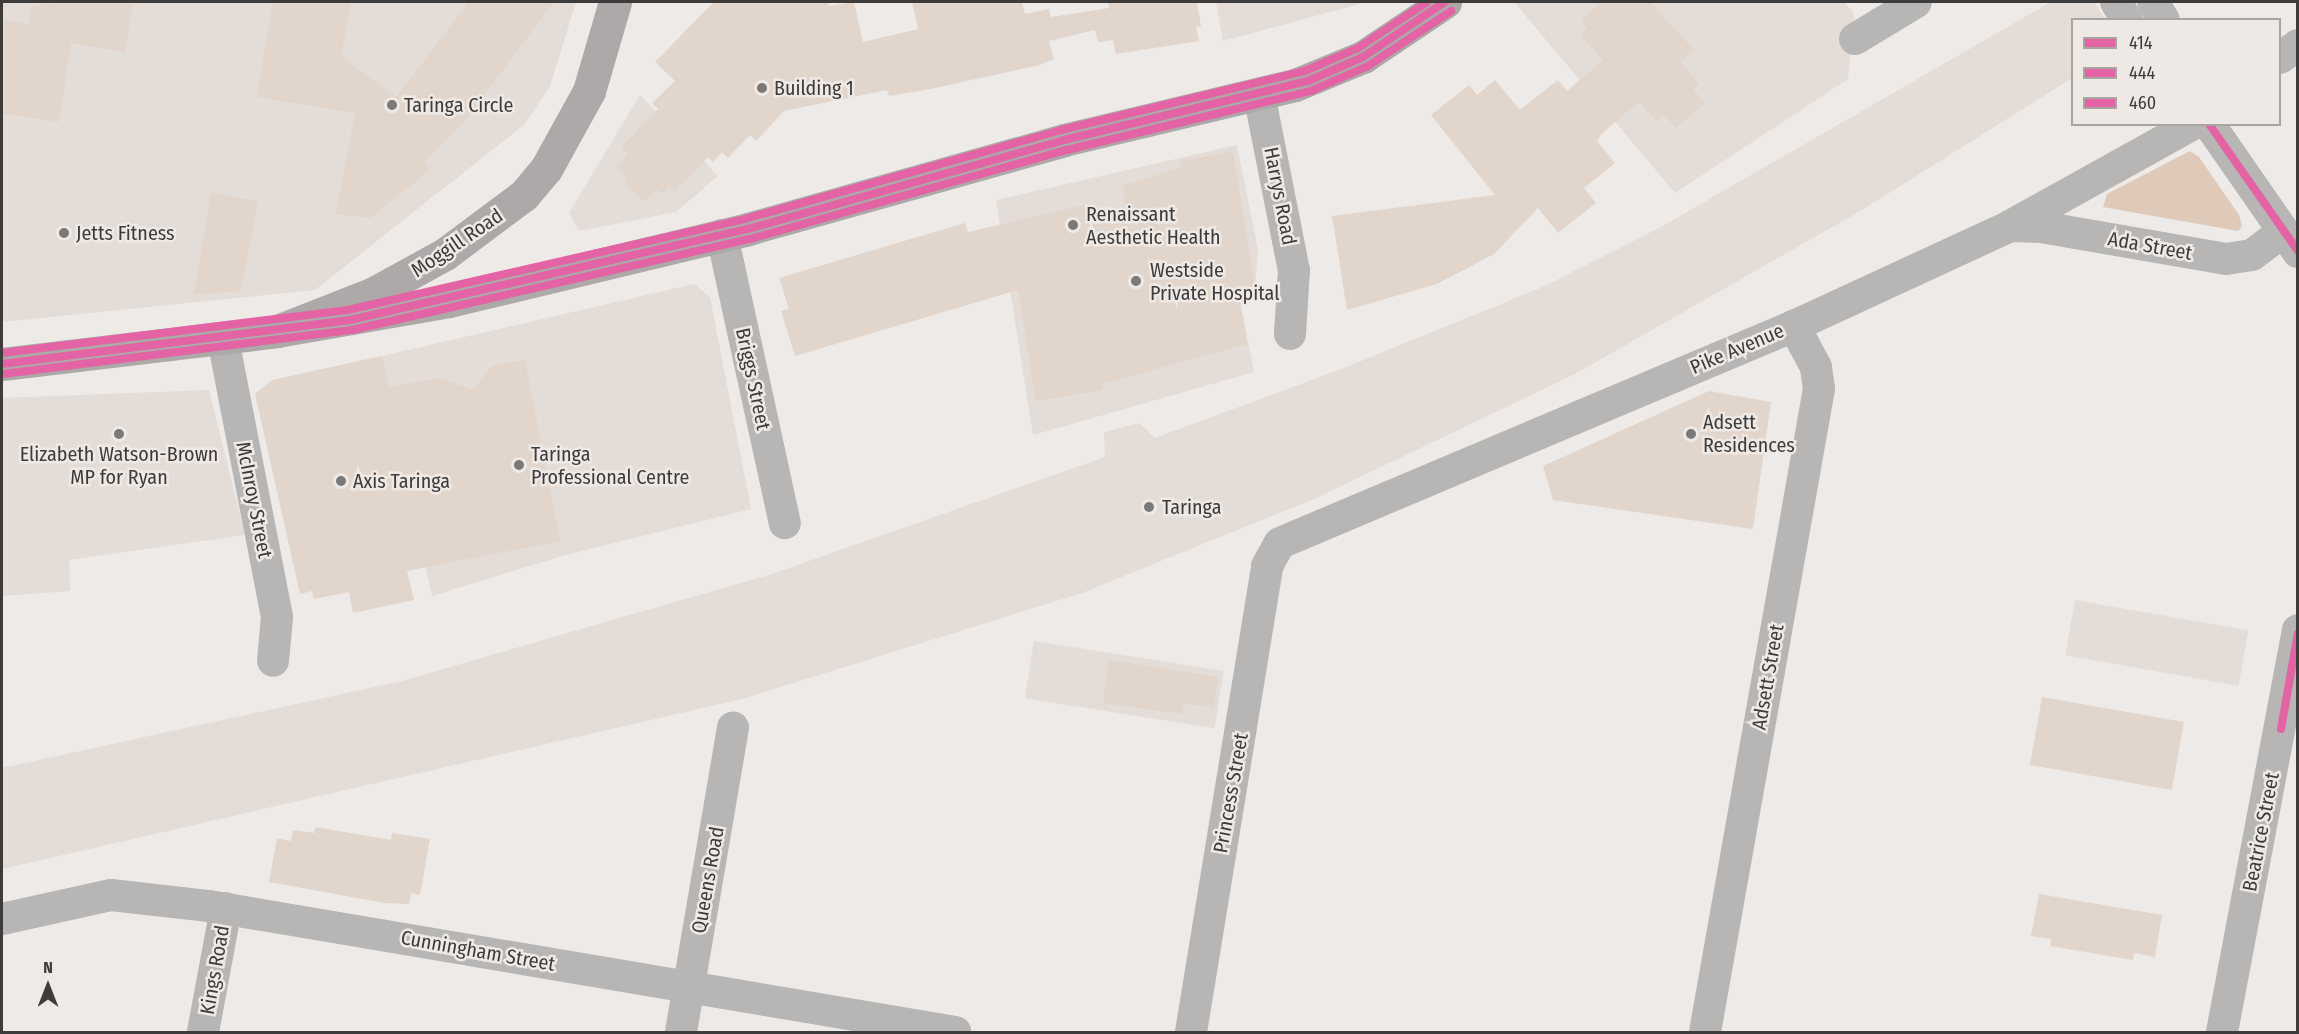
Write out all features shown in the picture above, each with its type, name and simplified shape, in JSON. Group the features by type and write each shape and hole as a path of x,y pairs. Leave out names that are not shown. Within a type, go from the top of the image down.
{"highway":[{"name":"Moggill Road","path":"2,364 278,331 405,278 446,254 524,195 573,126 603,51 615,2"},
{"path":"278,331 449,301 722,235 1064,140 1259,94 1348,64 1405,32 1445,2"}],"street":[{"path":"1855,39 1916,2"},
{"path":"2116,2 2126,18"},
{"path":"2152,2 2163,18"},
{"path":"2281,57 2298,45"},
{"name":"Harrys Road","path":"1259,94 1294,270 1290,334"},
{"name":"Pike Avenue","path":"1273,553 1291,538 1794,326 2010,226 2189,126"},
{"path":"2210,126 2290,242"},
{"name":"Ada Street","path":"2010,226 2041,226 2226,259 2252,255 2290,242"},
{"name":"Briggs Street","path":"722,235 785,523"},
{"name":"Adsett Street","path":"1705,1032 1819,389 1816,368 1794,326"},
{"name":"McInroy Street","path":"223,339 278,617 273,661"},
{"name":"Princess Street","path":"1191,1032 1273,553"},
{"name":"Beatrice Street","path":"2222,1032 2289,731 2298,630"},
{"name":"Queens Road","path":"681,1032 733,727"},
{"name":"Cunningham Street","path":"2,919 111,895 226,908 955,1032"},
{"name":"Kings Road","path":"204,1032 226,908"}],"shaded area":[{"path":"2,2 576,2 550,86 525,124 315,290 2,322"},
{"path":"1216,2 1367,2 1223,41"},
{"path":"1844,2 1854,13 1848,79 1675,193 1515,3"},
{"path":"2051,2 2094,2 2104,18 2071,18 2071,79 1862,210 1575,374 1314,499 1082,593 742,699 2,869 2,768 402,681 772,574 1105,457 1104,432 1140,423 1155,438 1344,368 1545,286 1659,228"},
{"path":"640,95 718,176 676,212 579,231 569,213"},
{"name":"Westside Private Hospital","path":"1237,145 1258,250 1255,287 1238,290 1254,372 1033,435 996,200"},
{"path":"2190,151 2199,157 2239,215 2242,226 2238,231 2103,207 2107,194"},
{"path":"694,284 710,297 751,509 562,556 432,596 382,356"},
{"path":"209,390 245,535 69,560 70,591 2,596 2,398"},
{"path":"2075,600 2248,631 2239,686 2065,655"},
{"path":"1034,641 1224,671 1215,728 1025,698"}],"building":[{"path":"62,2 133,2 125,52 71,43 59,122 2,113 2,19 28,24 31,7"},
{"name":"Taringa Circle","path":"273,2 351,2 341,56 396,97 469,2 554,2 460,127 424,162 430,170 370,218 336,214 355,113 257,97"},
{"path":"714,2 828,2 829,6 854,2 863,42 918,29 912,2 1022,2 1025,14 1049,9 1051,17 1109,8 1108,2 1197,2 1201,26 1196,27 1199,41 1116,54 1113,40 1098,42 1095,30 1049,41 1054,59 1040,65 926,90 889,96 887,90 784,111 756,141 750,135 728,158 722,152 713,162 708,157 675,191 669,186 662,194 657,189 644,202 624,183 628,179 616,167 628,154 621,147 658,109 652,103 675,81 655,62"},
{"path":"1602,2 1650,2 1694,50 1680,62 1699,84 1693,89 1705,103 1676,128 1664,115 1657,121 1639,102 1602,133 1597,141 1615,163 1584,188 1596,203 1558,233 1538,208 1494,254 1437,284 1347,310 1332,216 1495,195 1431,115 1469,85 1477,95 1495,80 1520,110 1558,80 1567,91 1603,60 1580,35 1587,28 1581,21"},
{"name":"Westside Private Hospital","path":"1233,152 1255,287 1238,289 1247,344 1102,384 1103,390 1036,401 1018,290 795,356 781,311 789,309 779,278 965,223 968,232 1089,204 1093,220 1127,213 1123,186 1181,167 1179,161"},
{"path":"211,193 258,201 241,291 194,294"},
{"path":"382,356 389,387 440,378 473,390 492,366 525,360 560,541 407,571 414,600 353,613 349,592 314,599 312,591 300,594 255,394 272,380"},
{"name":"Adsett Residences","path":"1709,391 1771,402 1753,529 1553,500 1543,466"},
{"path":"1109,660 1218,677 1214,708 1184,703 1182,714 1103,703"},
{"path":"2042,697 2184,722 2172,790 2030,765"},
{"path":"316,827 391,840 392,833 430,839 420,895 411,893 409,904 385,903 269,882 277,838 291,841 293,830 314,833"},
{"path":"2039,894 2162,915 2155,957 2134,953 2133,960 2050,946 2051,939 2031,936"}],"transit line":[{"name":"460","path":"2,353 348,310 745,219 1061,130 1305,71 1358,48 1427,2"},
{"name":"414","path":"2,364 350,320 748,229 1064,140 1308,81 1363,57 1445,2"},
{"name":"444","path":"3,374 352,330 750,239 1067,150 1311,91 1368,66 1451,11"},
{"name":"414","path":"2210,126 2298,251"},
{"name":"414","path":"2281,729 2298,633"}],"place":[{"name":"Building 1","path":"762,88"},
{"name":"Taringa Circle","path":"392,105"},
{"name":"Renaissant Aesthetic Health","path":"1073,225"},
{"name":"Jetts Fitness","path":"64,233"},
{"name":"Westside Private Hospital","path":"1136,281"},
{"name":"Elizabeth Watson-Brown MP for Ryan","path":"119,434"},
{"name":"Adsett Residences","path":"1691,434"},
{"name":"Taringa Professional Centre","path":"519,465"},
{"name":"Axis Taringa","path":"341,481"},
{"name":"Taringa","path":"1149,507"}]}
